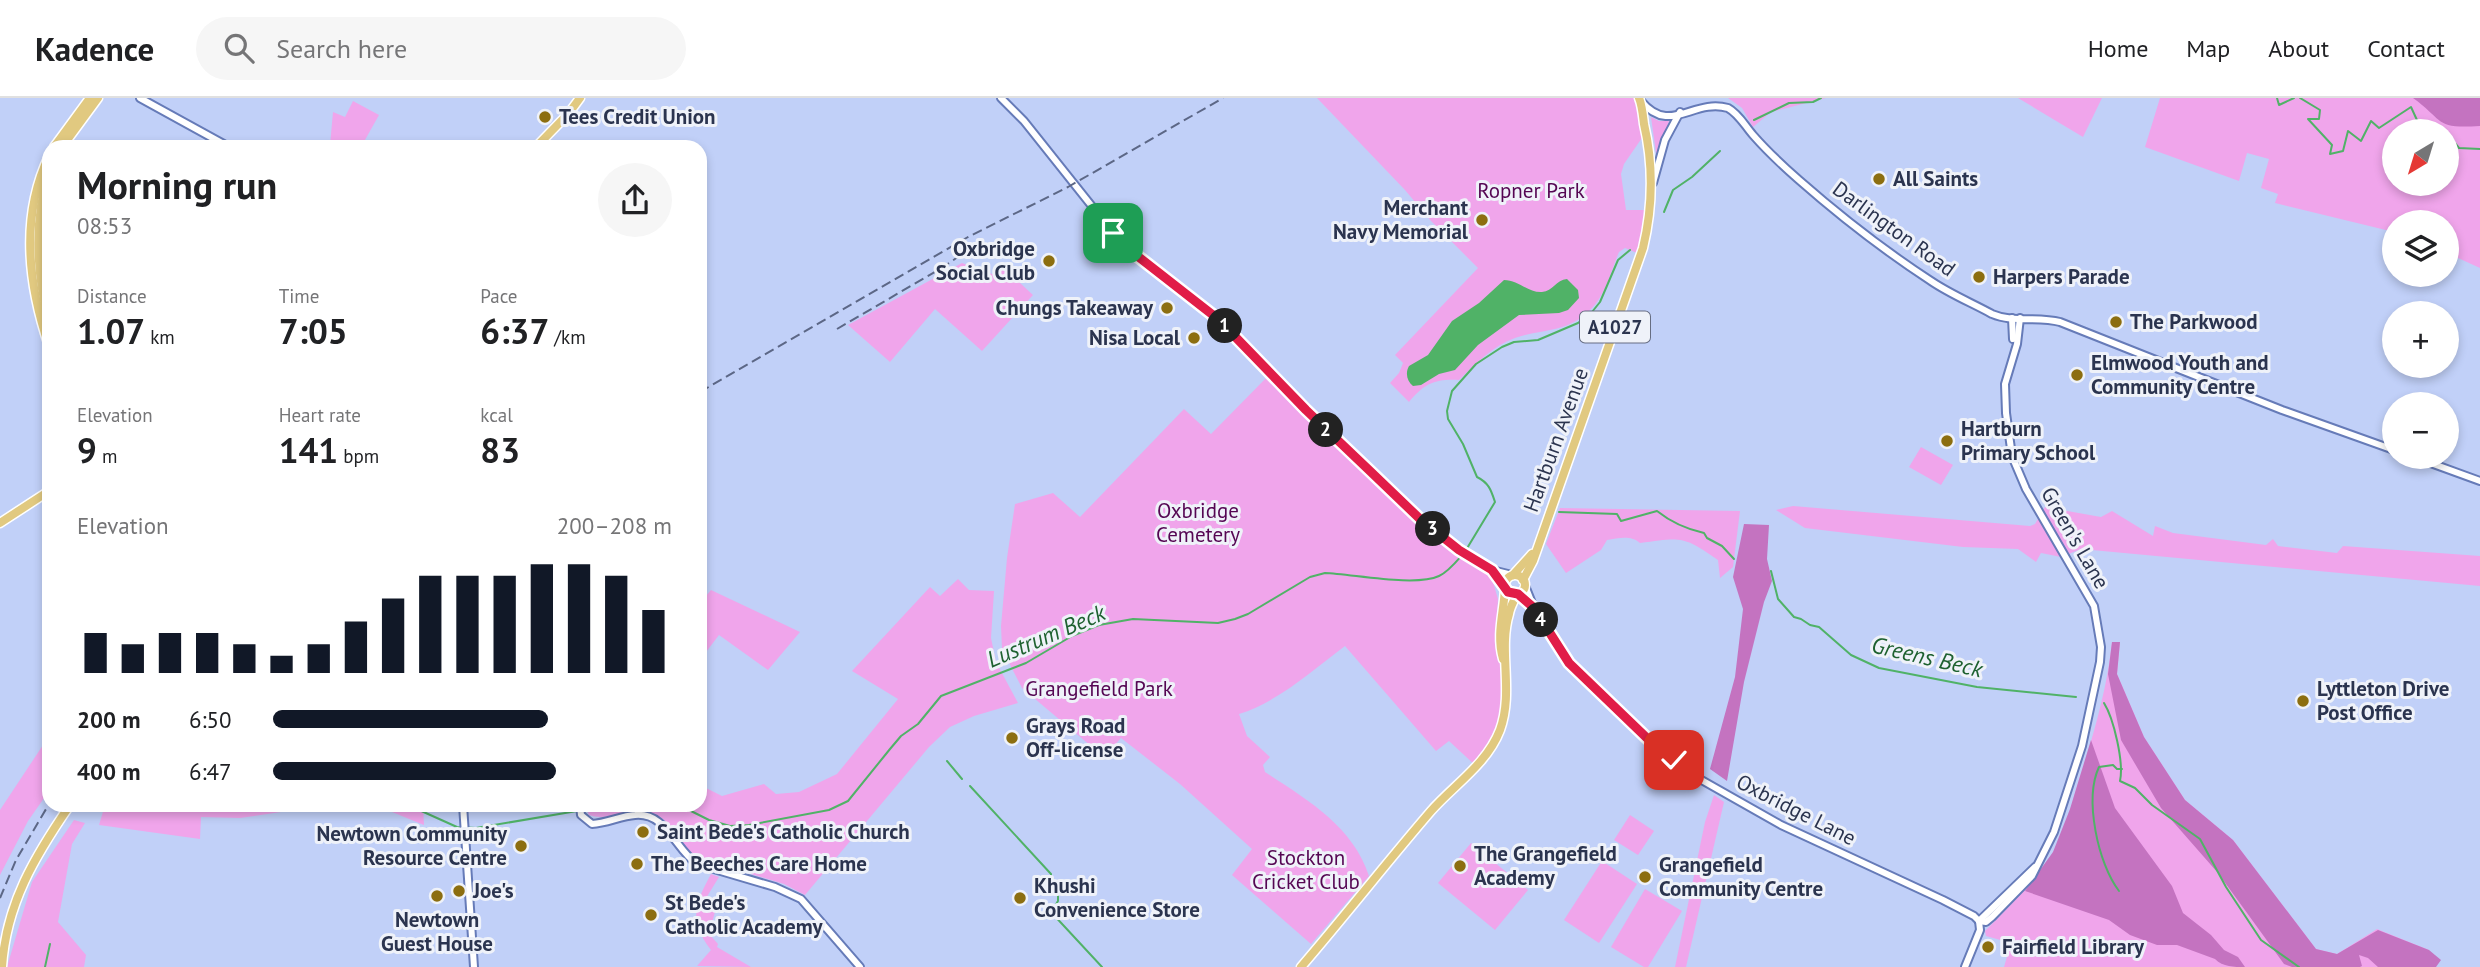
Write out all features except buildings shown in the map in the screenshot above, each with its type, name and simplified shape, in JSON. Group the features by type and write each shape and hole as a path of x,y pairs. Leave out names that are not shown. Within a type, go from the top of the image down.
{"main road":[{"path":"59,140 90,98"},
{"path":"67,140 99,98"},
{"path":"543,140 580,98"},
{"name":"Hartburn Avenue","path":"1524,582 1643,248 1651,211 1653,185 1640,99"},
{"path":"42,177 33,205 29,239 35,297 42,322"},
{"path":"42,196 38,235 42,293"},
{"path":"0,523 42,495"},
{"name":"Hartburn Avenue","path":"1513,575 1536,547"},
{"path":"1513,575 1519,576 1524,582"},
{"name":"A1027","path":"1506,668 1500,649 1500,623 1505,587 1508,578 1513,575"},
{"name":"A1027","path":"1301,967 1431,811 1484,757 1500,728 1506,703 1508,615 1524,582"},
{"path":"1505,587 1512,594 1517,594"},
{"path":"2,967 5,936 17,894 37,853 65,812"}],"street":[{"path":"140,98 216,140"},
{"name":"Darlington Road","path":"1640,99 1648,110 1661,115 1705,102 1730,109 1766,149 1803,183 1917,271 1992,314 2012,318 2048,319 2060,323 2282,410 2382,446"},
{"path":"1005,100 1122,244 1218,319 1311,415 1420,519 1466,555 1492,570 1513,575"},
{"path":"1653,185 1665,140 1681,111"},
{"name":"Green's Lane","path":"1979,922 2037,864 2054,832 2075,769 2095,687 2101,647 2094,606 2026,489 2012,456 2004,400 2014,348 2012,318"},
{"name":"Green's Lane","path":"2014,348 2017,344 2020,318"},
{"path":"2447,469 2480,481"},
{"path":"1492,570 1505,587"},
{"name":"Oxbridge Lane","path":"1524,582 1534,608 1569,663 1650,741 1690,772 1781,825 1943,900 1974,916 1979,922"},
{"name":"Oxbridge Lane","path":"1517,594 1534,608"},
{"path":"464,812 474,967"},
{"path":"581,812 592,824 635,815 652,818 666,827 696,864 775,887 801,899 860,967"},
{"path":"1965,967 1979,930 1979,922"}],"green space":[{"name":"Ropner Park","path":"1317,98 1637,98 1644,135 1624,164 1621,174 1626,210 1647,210 1637,253 1625,248 1619,252 1596,304 1581,318 1563,327 1507,341 1485,356 1459,380 1443,380 1431,384 1420,390 1409,402 1390,383 1403,363 1395,355 1478,268"},
{"path":"1728,98 1826,98 1771,112 1753,127 1742,108"},
{"path":"2018,98 2102,98 2083,137"},
{"path":"2160,98 2480,98 2480,268 2459,258 2459,210 2382,210 2382,229 2275,203 2278,194 2261,188 2269,159 2247,153 2239,181 2145,147"},
{"path":"353,101 379,115 365,140 330,140 333,112 345,117"},
{"path":"1651,117 1659,121 1669,121 1657,160"},
{"path":"962,263 995,275 1003,267 1033,295 982,351 935,309 890,362 848,325"},
{"path":"1269,375 1386,495 1433,537 1487,572 1498,599 1496,637 1507,678 1500,728 1476,766 1449,741 1436,751 1345,646 1281,694 1239,714 1247,736 1270,757 1263,765 1265,772 1312,804 1340,828 1362,858 1369,876 1311,944 1232,875 1252,849 1180,784 1121,738 1104,757 1022,688 1002,649 1001,626 1007,558 1015,504 1053,493 1080,517 1184,409 1211,434"},
{"path":"1921,447 1953,465 1941,485 1909,467"},
{"path":"1793,506 2030,526 2035,524 2045,507 2101,517 2112,511 2153,536 2155,526 2173,533 2266,545 2273,539 2278,546 2337,553 2343,546 2480,556 2480,586 2081,549 2061,557 2041,553 2036,562 2018,549 1963,547 1805,528 1776,510"},
{"path":"1560,508 1740,511 1733,567 1720,578 1718,560 1689,542 1674,539 1640,543 1625,538 1607,540 1601,550 1566,573 1546,544"},
{"path":"958,579 969,590 994,591 991,638 996,662 1018,703 974,716 950,727 929,747 805,895 784,884 698,858 666,821 646,812 707,812 707,788 722,796 764,784 776,794 799,792 837,774 898,699 852,671 930,587 940,596"},
{"path":"711,590 800,632 768,670 719,635 707,651 707,595"},
{"path":"2112,642 2120,642 2117,674 2144,737 2185,800 2233,840 2316,949 2337,954 2377,929 2429,950 2432,967 2004,967 2011,943 1986,936 1985,931 2037,875 2061,837 2099,713"},
{"path":"42,747 42,801 28,821 0,875 0,810"},
{"path":"1714,795 1724,802 1686,967 1675,967 1705,822"},
{"path":"103,812 281,812 240,818 201,817 200,839 99,825"},
{"path":"392,812 423,812 424,825"},
{"path":"588,812 633,812 607,817 589,815"},
{"path":"1630,815 1654,831 1638,855 1614,840"},
{"path":"74,820 85,823 72,844 58,922 86,955 84,967 7,967 32,882"},
{"path":"1471,843 1528,890 1495,930 1438,883"},
{"path":"1602,861 1637,884 1599,943 1564,920"},
{"path":"711,874 719,877 703,903 716,908 709,934 718,944 717,947 751,967 697,966 711,950 699,930 696,912"},
{"path":"1645,889 1682,911 1648,967 1611,947"}],"shaded area":[{"path":"2413,98 2480,98 2480,126 2459,126 2459,119 2438,119"},
{"path":"1567,279 1578,290 1579,298 1568,310 1519,315 1478,345 1455,370 1439,374 1421,385 1413,386 1409,382 1409,366 1428,355 1452,321 1479,303 1504,280 1542,292"},
{"path":"1744,524 1769,525 1767,559 1772,581 1744,682 1727,781 1710,769 1735,677 1743,609 1733,577"},
{"path":"2112,642 2120,642 2117,674 2144,737 2185,800 2233,840 2316,949 2337,954 2378,930 2429,950 2441,960 2436,967 2378,967 2368,958 2359,955 2360,967 2292,967 2284,964 2218,873 2161,808 2121,740 2108,674"},
{"path":"2091,740 2115,808 2172,886 2183,913 2211,935 2224,950 2238,957 2245,967 2225,965 2177,945 2157,945 2130,935 2109,920 2025,891 2053,852 2070,809"}],"waterway":[{"path":"1754,120 1789,103 1813,102 1821,98"},
{"path":"2277,98 2279,105 2294,98"},
{"path":"2300,98 2320,110 2319,119 2308,119 2332,145 2330,154 2343,151 2348,131 2361,141 2371,121 2379,128 2382,126"},
{"path":"2393,119 2411,107 2416,119"},
{"path":"2459,148 2480,149"},
{"name":"Lustrum Beck","path":"1664,212 1673,190 1692,177 1720,151"},
{"name":"Lustrum Beck","path":"1466,550 1495,502 1489,487 1477,477 1463,444 1448,419 1447,411 1452,391 1476,364 1502,347 1514,342 1538,340 1578,323 1592,312 1600,302 1618,260 1630,250"},
{"name":"Greens Beck","path":"1559,512 1617,514 1621,521 1657,511 1679,525 1704,533 1734,559"},
{"name":"Lustrum Beck","path":"693,812 730,826 829,810 848,801 901,736 918,724 941,696 1026,663 1072,636 1099,625 1133,619 1218,623 1248,614 1310,577 1325,573 1400,580 1428,579 1446,572 1463,554"},
{"name":"Greens Beck","path":"1771,571 1778,599 1794,617 1819,627 1851,655 1879,668 1977,687 2076,697"},
{"name":"Greens Beck","path":"2104,703 2117,741 2121,763 2120,781 2135,788 2152,805 2200,839 2226,887 2261,940 2299,967"},
{"path":"947,761 962,779"},
{"path":"2119,891 2111,879 2099,848 2093,796 2099,767 2113,765 2122,769"},
{"path":"970,786 1051,874 1058,885 1058,901 1051,912 1102,967"},
{"name":"Lustrum Beck","path":"424,812 457,827 476,828 571,812"},
{"path":"45,967 50,944"}],"railway":[{"path":"707,388 968,237 1068,187 1223,98"},
{"path":"837,329 945,266 979,242"},
{"path":"0,898 16,860 44,812"}],"place":[{"name":"Tees Credit Union","path":"545,117"},
{"name":"All Saints","path":"1879,179"},
{"name":"Merchant Navy Memorial","path":"1482,220"},
{"name":"Oxbridge Social Club","path":"1049,261"},
{"name":"Harpers Parade","path":"1979,277"},
{"name":"Chungs Takeaway","path":"1167,308"},
{"name":"The Parkwood","path":"2116,322"},
{"name":"Nisa Local","path":"1194,338"},
{"name":"Elmwood Youth and Community Centre","path":"2077,375"},
{"name":"Hartburn Primary School","path":"1947,441"},
{"name":"Lyttleton Drive Post Office","path":"2303,701"},
{"name":"Grays Road Off-license","path":"1012,738"},
{"name":"Saint Bede's Catholic Church","path":"643,832"},
{"name":"Newtown Community Resource Centre","path":"521,846"},
{"name":"The Beeches Care Home","path":"637,864"},
{"name":"The Grangefield Academy","path":"1460,866"},
{"name":"Grangefield Community Centre","path":"1645,877"},
{"name":"Joe's","path":"459,891"},
{"name":"Newtown Guest House","path":"437,896"},
{"name":"Khushi Convenience Store","path":"1020,898"},
{"name":"St Bede's Catholic Academy","path":"651,915"},
{"name":"Fairfield Library","path":"1988,947"}],"route":[{"path":"1113,233 1122,244 1192,296 1218,319 1306,410 1420,519 1466,555 1492,570 1508,592 1518,594 1534,608 1569,663 1650,741 1674,760"}],"park label":[{"name":"Oxbridge Cemetery","path":"1198,523"},
{"name":"Grangefield Park","path":"1099,689"},
{"name":"Stockton Cricket Club","path":"1306,870"}]}
